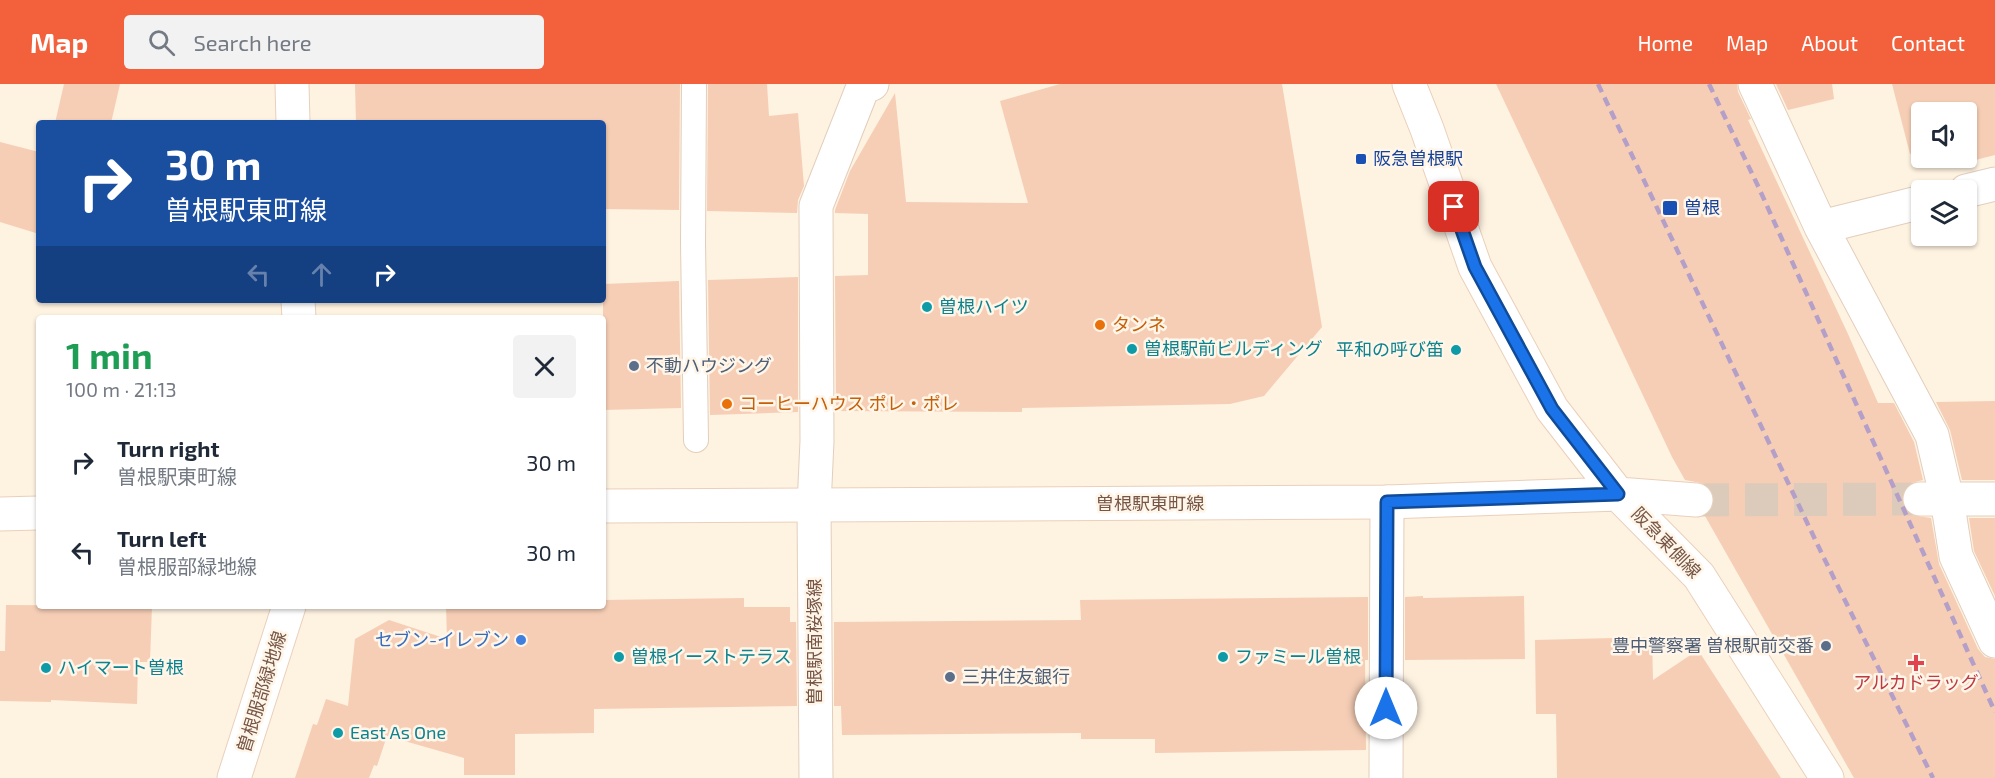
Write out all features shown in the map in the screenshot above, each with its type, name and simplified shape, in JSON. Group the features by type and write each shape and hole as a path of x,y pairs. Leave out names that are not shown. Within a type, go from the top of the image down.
{"street":[{"path":"292,84 293,120"},
{"path":"1409,84 1475,267 1552,409 1618,494"},
{"path":"1755,84 1821,226 1932,435 1933,499 1995,641"},
{"name":"曽根駅南桜塚線","path":"816,778 814,506 818,441 816,206 866,85"},
{"path":"1977,188 1995,184"},
{"path":"1821,226 1911,205"},
{"name":"曽根駅東町線","path":"606,506 1387,502 1618,494 1696,500"},
{"name":"阪急東側線","path":"1618,494 1699,576 1821,775"},
{"path":"1933,499 1995,499"},
{"path":"1386,778 1387,502"},
{"path":"0,514 36,513"},
{"name":"曽根服部緑地線","path":"234,778 288,609"}],"lane":[{"path":"694,84 693,242 696,440"}],"building":[{"path":"64,84 120,84 112,120 56,120"},
{"path":"355,84 680,84 679,210 606,209 606,120 356,120"},
{"path":"708,84 767,84 769,116 798,113 804,186 798,200 797,213 707,211"},
{"path":"1060,84 1282,84 1322,327 1264,396 1230,404 1022,408 1022,412 836,411 835,276 868,275 868,214 835,213 835,210 850,171 895,93 906,202 1028,203 1000,101"},
{"path":"1496,84 1737,84 1738,92 1751,119 1748,120 1878,403 1894,403 1914,442 1923,480 1911,483 1904,489 1901,498 1904,508 1911,515 1931,518 1939,564 1978,649 1985,657 1995,659 1995,778 1854,778 1705,516 1712,510 1715,502 1713,491 1706,484 1685,480 1672,457"},
{"path":"1776,84 1832,84 1834,99 1788,110"},
{"path":"1892,84 1995,84 1995,155 1977,160 1977,102 1911,102 1910,154"},
{"path":"0,142 36,151 36,233 0,222"},
{"path":"798,277 798,412 710,415 708,280"},
{"path":"679,281 681,408 606,410 606,315 603,315 603,303 606,303 606,284"},
{"path":"1995,401 1995,480 1962,480 1950,430 1936,402"},
{"path":"1969,518 1995,518 1995,596 1974,551"},
{"path":"1423,596 1423,598 1524,596 1525,659 1405,660 1405,597"},
{"path":"1368,597 1368,660 1365,660 1366,750 1155,753 1155,739 1081,739 1081,733 842,735 841,706 834,706 834,622 1081,620 1080,600"},
{"name":"曽根イーストテラス","path":"744,598 744,607 790,607 790,622 796,622 797,706 594,709 594,733 515,734 515,775 464,775 464,758 387,736 377,766 374,765 369,778 295,778 313,724 317,725 326,699 348,706 355,639 389,620 447,639 446,609 606,609 606,600"},
{"path":"6,605 36,605 36,609 152,609 150,662 138,662 137,704 51,700 51,702 0,701 0,651 5,651"},
{"path":"1652,637 1653,680 1698,650 1781,778 1557,778 1556,714 1536,714 1535,640"}],"tunnel":[{"path":"1696,500 1920,499"}],"railway":[{"path":"1598,84 1823,556 1933,778"},
{"path":"1709,84 1758,186 1995,712"}],"place":[{"name":"阪急曽根駅","path":"1361,159"},
{"name":"曽根","path":"1670,208"},
{"name":"曽根ハイツ","path":"927,307"},
{"name":"タンネ","path":"1100,325"},
{"name":"曽根駅前ビルディング","path":"1132,349"},
{"name":"平和の呼び笛","path":"1456,350"},
{"name":"不動ハウジング","path":"634,366"},
{"name":"コーヒーハウス ポレ・ポレ","path":"727,404"},
{"name":"セブン-イレブン","path":"521,640"},
{"name":"豊中警察署 曽根駅前交番","path":"1826,646"},
{"name":"曽根イーストテラス","path":"619,657"},
{"name":"ファミール曽根","path":"1223,657"},
{"name":"アルカドラッグ","path":"1916,663"},
{"name":"ハイマート曽根","path":"46,668"},
{"name":"三井住友銀行","path":"950,677"},
{"name":"East As One","path":"338,733"}],"route":[{"path":"1386,708 1387,502 1618,494 1552,409 1475,267 1454,207"}]}
